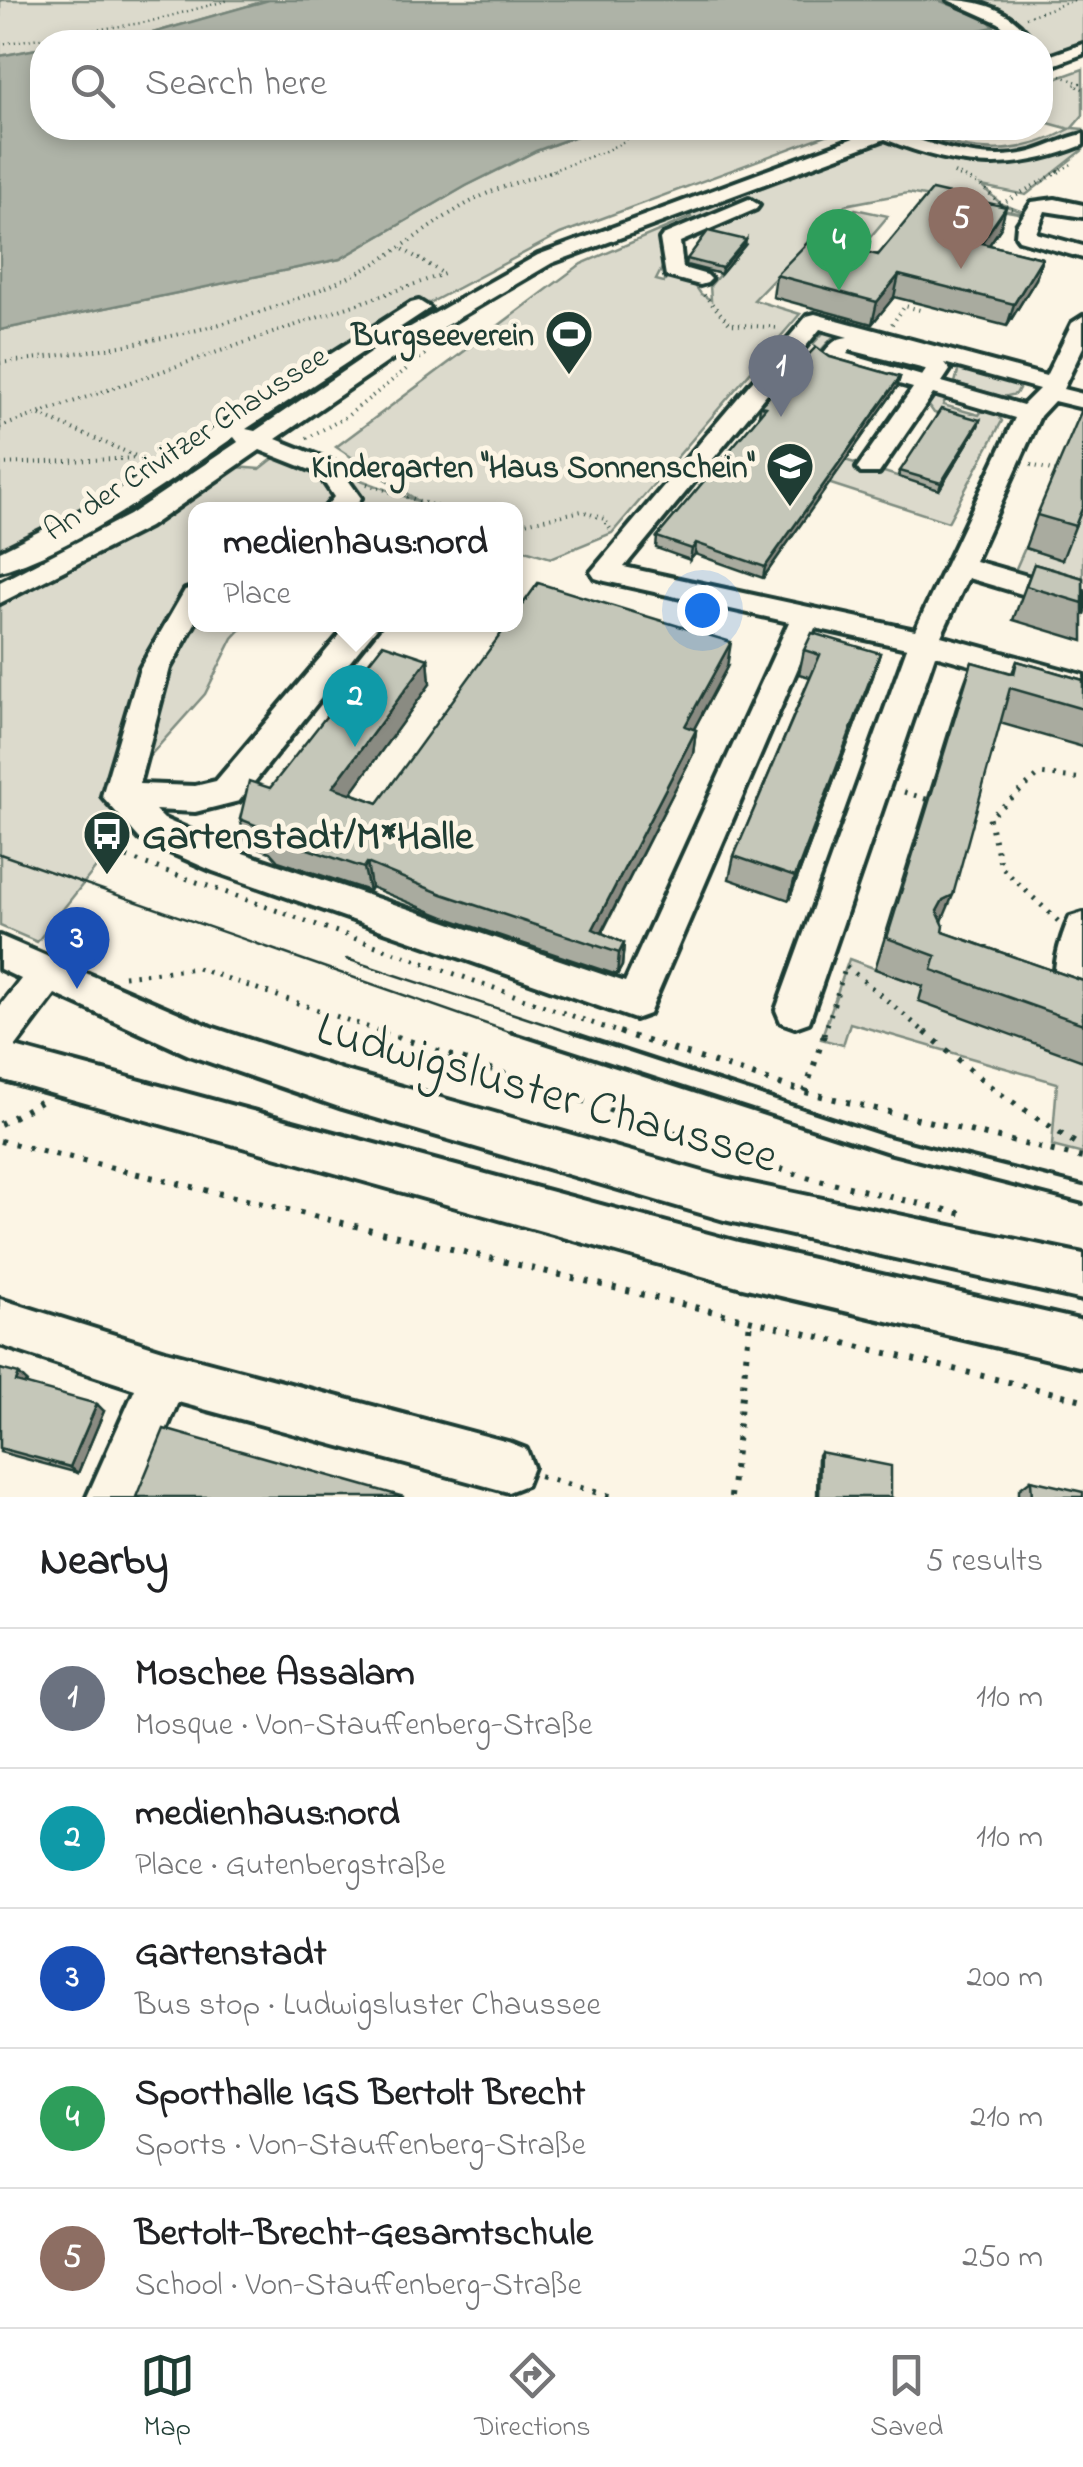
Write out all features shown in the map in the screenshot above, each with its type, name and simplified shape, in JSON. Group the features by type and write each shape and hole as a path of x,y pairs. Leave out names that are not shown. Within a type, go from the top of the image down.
{"street":[{"path":"955,0 1008,20 1019,30"},
{"path":"1053,60 1083,49"},
{"path":"1053,71 1083,61"},
{"path":"912,140 942,152 1024,159 1083,139"},
{"name":"An der Crivitzer Chaussee","path":"0,562 114,504 232,430 375,332 524,251 828,140"},
{"name":"An der Crivitzer Chaussee","path":"0,594 271,446 406,338 545,259 870,140"},
{"path":"700,279 672,272 670,239 776,194 841,172 892,146 892,140"},
{"path":"1083,211 1039,206 1019,223 1026,236 1083,252"},
{"path":"1083,401 815,321 791,338 605,572 924,642 1083,686"},
{"path":"795,1010 924,642 1028,414 1051,389 1083,323"},
{"path":"791,338 838,360 1028,414"},
{"path":"870,468 928,385"},
{"path":"232,430 327,468 348,498 344,502"},
{"path":"959,566 1083,602"},
{"path":"119,796 156,668 188,610"},
{"path":"119,796 152,829 225,861 635,1002 801,626"},
{"path":"119,796 195,798 227,792 359,632"},
{"path":"1036,973 1077,987 1082,935"},
{"name":"Ludwigsluster Chaussee","path":"0,952 203,1042 342,1089 724,1199 1083,1277"},
{"path":"0,1036 48,974"},
{"path":"0,1061 738,1264 1083,1344"},
{"path":"0,1322 166,1376 508,1467"},
{"path":"112,1497 166,1376"}],"path":[{"path":"94,30 148,22 229,0"},
{"path":"1008,20 1049,12 1075,0"},
{"path":"0,44 30,40"},
{"path":"1062,76 1080,83 1074,85 1083,92"},
{"path":"0,363 133,347 231,324 358,273 477,198 626,140"},
{"path":"0,427 444,274 401,248"},
{"path":"700,279 705,299 730,324 791,338"},
{"path":"882,338 907,304 920,310"},
{"path":"40,415 154,463"},
{"path":"271,446 346,417"},
{"path":"0,464 139,458"},
{"path":"1008,460 1062,473"},
{"path":"327,468 424,502"},
{"path":"523,524 553,520 570,512 598,514 608,522 614,548 605,572"},
{"path":"989,818 1040,774 1083,779"},
{"path":"904,792 932,801"},
{"path":"974,814 989,818"},
{"path":"989,818 1001,867 1082,935"},
{"path":"805,1092 846,966 997,1092 1083,1148"},
{"path":"108,969 125,976 197,968 798,1175 969,1215"},
{"path":"0,1141 1083,1400"},
{"path":"731,1497 750,1320"},
{"path":"508,1467 614,1497"}],"shaded area":[{"path":"0,0 269,0 163,30 30,30 30,50 0,56"},
{"path":"269,0 938,0 987,19 994,27 979,30 163,30"},
{"path":"939,0 1083,0 1083,42 1053,53 1053,30 975,30 993,26 987,19"},
{"path":"30,50 30,140 566,140 466,186 340,259 0,330 0,56"},
{"path":"1083,69 1083,115 1072,128 1083,129 1083,150 1026,195 982,186 1001,204 1034,216 908,193 845,205 754,300 800,314 612,533 551,558 523,549 523,502 420,502 336,447 581,264 691,217 689,212 885,140 938,140 996,150 1053,140 1070,129 1053,124 1053,80","holes":["699,226 744,245 710,286 711,300 692,281 670,275 664,282 656,280 663,266 661,239"]},
{"path":"566,140 813,140 560,234 375,332 232,430 0,561 0,330 340,259 466,186"},
{"path":"855,209 888,216 866,242 832,234"},
{"path":"827,329 1023,381 1016,394 1003,397 955,383 958,371 954,366 843,336 832,338 821,350 813,344"},
{"path":"933,394 947,397 943,405 979,415 984,408 1002,421 948,522 735,453 845,460 939,489 977,427 934,413 927,403"},
{"path":"283,451 420,502 188,502 188,632 239,632 205,694 130,778 119,796 102,860 37,942 0,926 0,594 223,466 260,469"},
{"path":"1083,504 1083,596 1013,575 1025,548 1062,559"},
{"path":"849,959 923,986 1083,1061 1083,1154 1052,1146 1057,1083 850,1023 843,1045 821,1039"}],"building":[{"path":"932,190 1006,207 981,243 1042,258 1014,304 899,275 877,302 776,275 812,238 878,255"},
{"path":"708,231 746,240 722,268 687,259"},
{"path":"816,347 830,357 900,377 765,567 696,543 692,549 657,537 766,407 760,406"},
{"path":"1083,407 1083,506 1075,526 1037,515"},
{"path":"941,409 980,420 941,483 900,471"},
{"path":"1034,564 1083,578 1083,603 1026,586"},
{"path":"538,583 731,642 685,726 696,730 593,929 624,943 619,953 442,894 367,863 364,868 272,837 263,828 240,819 249,781 270,788 383,644 428,659 333,787 378,803 502,632 523,632 523,604"},
{"path":"812,633 880,653 795,877 734,856 820,655 804,650"},
{"path":"1017,661 1083,680 1083,709 1010,688 953,895 943,900 937,911 943,932 1083,981 1083,1024 932,970 936,956 887,938 972,662 1014,674"},
{"path":"0,1369 19,1374 16,1382 97,1404 70,1467 0,1448"},
{"path":"164,1429 404,1497 136,1497"},
{"path":"820,1452 891,1466 891,1497 819,1497"},
{"path":"1031,1480 1083,1492 1083,1497 1032,1497"}],"tram line":[{"path":"0,854 518,1035"},
{"path":"347,959 578,1035"},
{"path":"511,1032 888,1154 1083,1204"},
{"path":"571,1032 889,1136 1083,1185"}],"place":[{"name":"Bertolt-Brecht-Gesamtschule","path":"961,269"},
{"name":"Sporthalle IGS Bertolt Brecht","path":"839,291"},
{"name":"Burgseeverein","path":"569,376"},
{"name":"Moschee Assalam","path":"781,417"},
{"name":"Kindergarten \"Haus Sonnenschein\"","path":"790,508"},
{"name":"medienhaus:nord","path":"355,747"},
{"name":"Gartenstadt/M*Halle","path":"107,876"},
{"name":"Gartenstadt","path":"77,989"}]}
